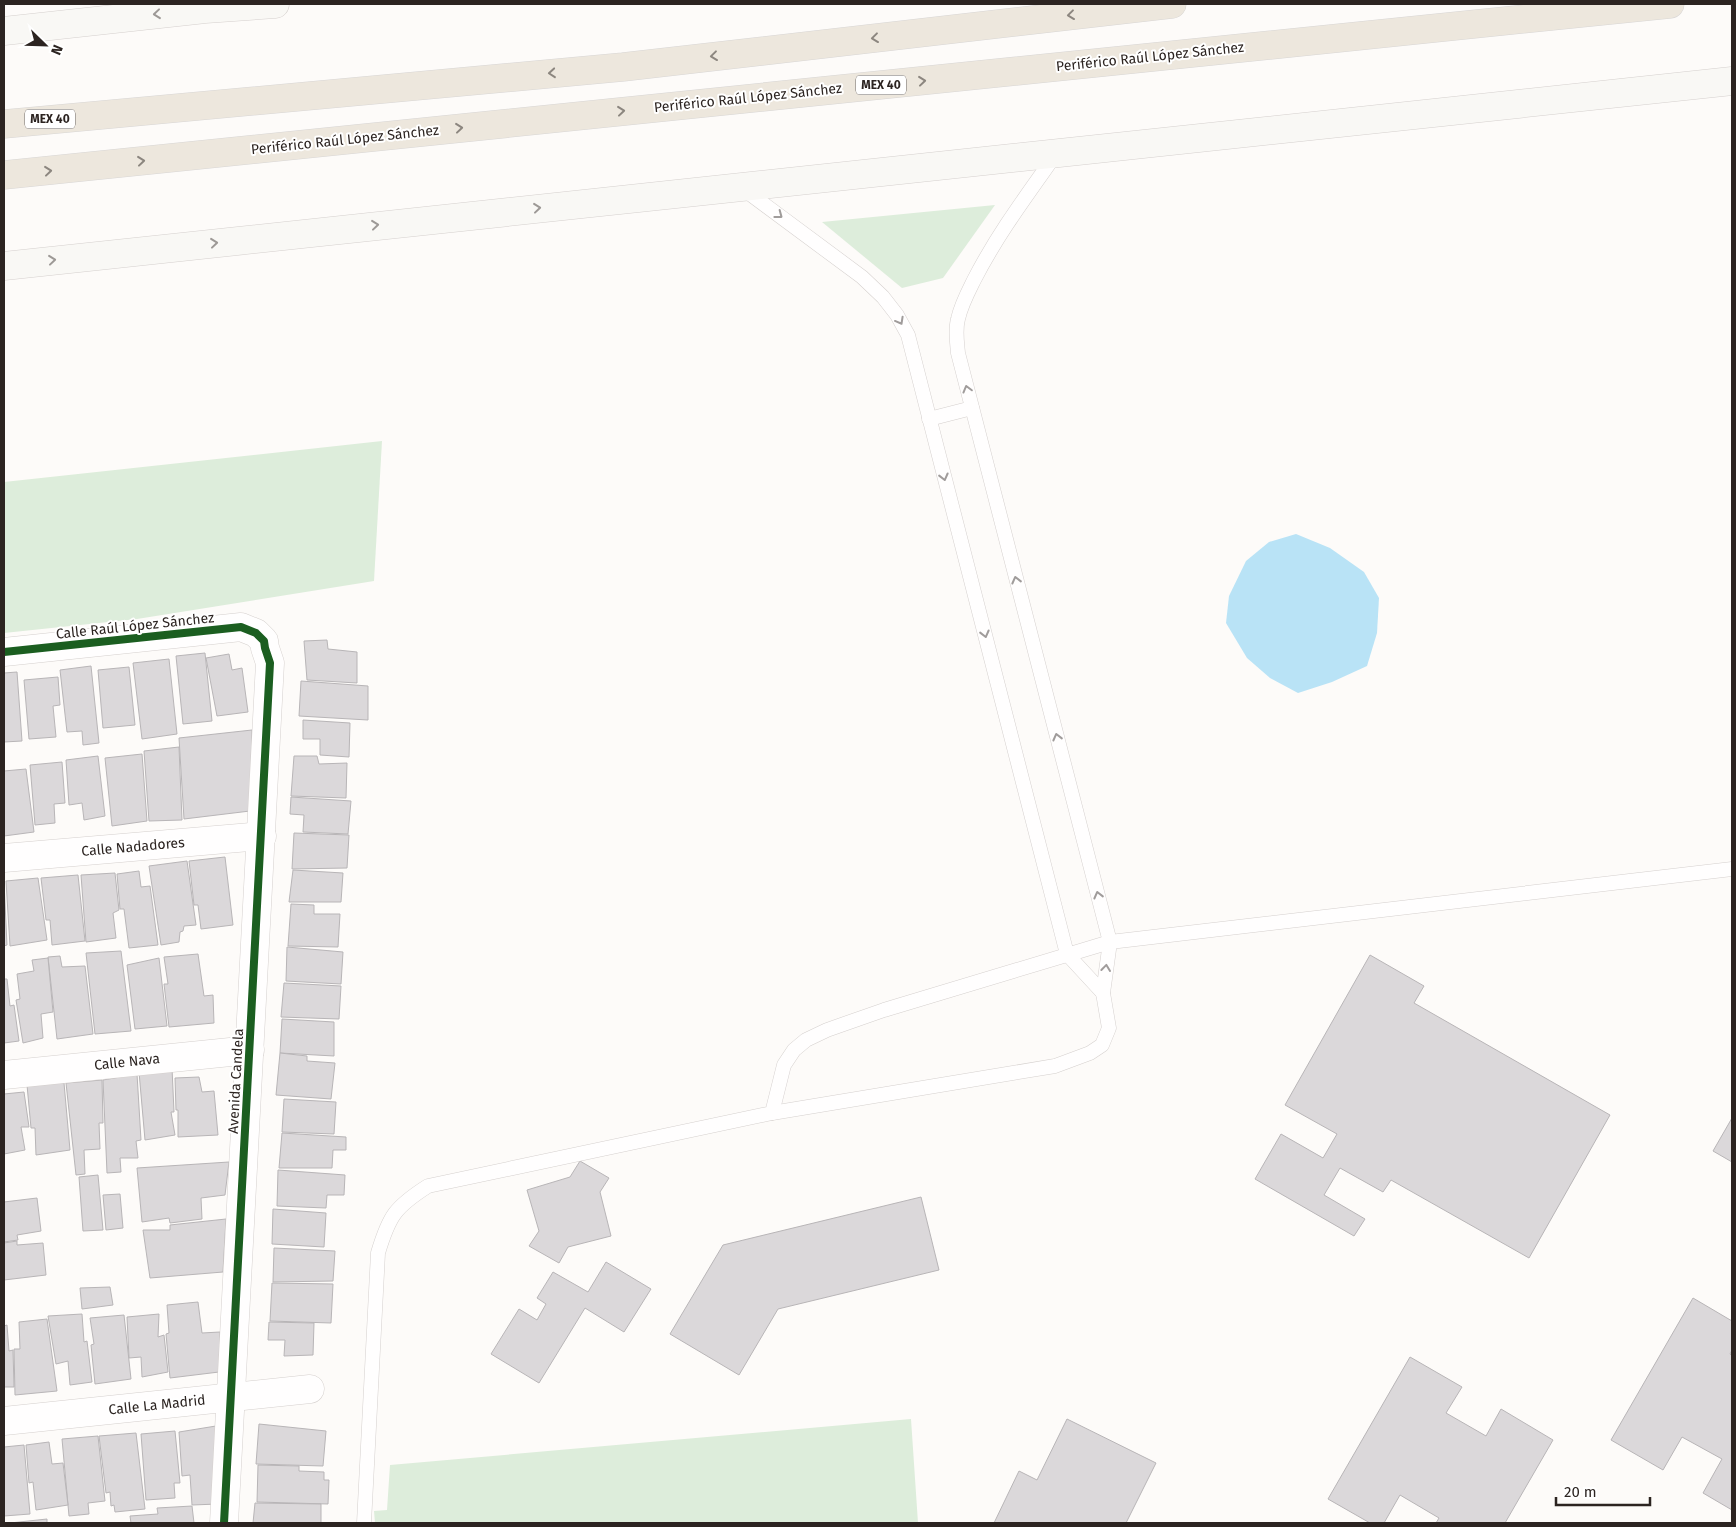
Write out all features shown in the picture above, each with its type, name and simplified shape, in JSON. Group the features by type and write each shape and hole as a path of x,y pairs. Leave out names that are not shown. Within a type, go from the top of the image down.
{"highway":[{"name":"MEX 40","path":"4,124 623,66 1172,4"},
{"name":"Periférico Raúl López Sánchez","path":"4,175 1670,4"}],"main road":[{"path":"4,31 205,9 275,4"},
{"path":"4,266 1732,81"}],"street":[{"name":"Calle Raúl López Sánchez","path":"4,652 240,627 256,633 264,641"},
{"name":"Avenida Candela","path":"224,1523 270,663 264,641"},
{"name":"Calle Nadadores","path":"4,858 262,836"},
{"name":"Calle Nava","path":"4,1074 250,1050"},
{"name":"Calle La Madrid","path":"4,1421 310,1389"}],"lane":[{"path":"364,1523 378,1253 385,1227 396,1211 410,1197 428,1186 772,1113 1055,1066 1090,1053 1102,1045 1110,1028 1103,994 1110,942 972,408 956,338 958,319 965,298 997,239 1056,153"},
{"path":"740,186 862,277 883,297 897,315 908,335 1067,954 1103,994"},
{"path":"930,419 972,408"},
{"path":"772,1113 784,1065 794,1050 806,1040 826,1030 884,1010 1110,942 1732,869"}],"green space":[{"path":"995,205 943,278 902,288 822,222"},
{"path":"382,441 374,581 137,619 4,633 4,482"},
{"path":"911,1419 918,1523 375,1523 374,1511 387,1510 390,1465"}],"water":[{"path":"1296,534 1330,548 1364,572 1379,598 1377,633 1367,666 1332,682 1298,693 1270,678 1247,658 1226,623 1229,596 1246,561 1269,542"}],"building":[{"path":"327,640 328,649 357,652 357,683 307,680 304,641"},
{"path":"205,653 212,721 183,724 176,656"},
{"path":"229,654 232,670 242,668 248,712 217,716 206,658"},
{"path":"169,659 177,734 142,739 133,663"},
{"path":"91,666 99,743 83,745 82,731 67,732 60,670"},
{"path":"129,667 135,725 103,728 98,670"},
{"path":"17,672 22,741 4,742 4,673"},
{"path":"58,677 60,705 53,706 56,737 29,739 24,680"},
{"path":"301,681 368,686 368,720 299,716"},
{"path":"303,720 350,723 349,757 320,755 320,739 303,739"},
{"path":"252,730 250,811 184,819 179,738"},
{"path":"179,747 182,820 149,821 144,751"},
{"path":"142,754 147,821 112,826 105,758"},
{"path":"98,756 105,816 84,820 82,803 69,805 66,760"},
{"path":"294,756 317,756 319,764 347,763 346,798 291,796"},
{"path":"62,762 65,803 54,804 55,823 35,825 30,765"},
{"path":"26,769 34,832 4,836 4,771"},
{"path":"291,797 351,801 348,834 303,832 304,815 290,814"},
{"path":"294,833 349,835 347,868 292,869"},
{"path":"225,857 233,925 201,929 198,905 194,905 189,861"},
{"path":"187,861 196,925 184,926 183,931 180,932 179,942 161,945 149,866"},
{"path":"293,870 343,873 341,902 289,902"},
{"path":"139,871 141,887 150,886 158,945 129,948 124,909 120,909 117,874"},
{"path":"115,873 119,910 113,913 116,938 86,942 81,875"},
{"path":"78,875 85,941 52,945 50,920 46,920 41,878"},
{"path":"38,878 47,940 10,946 6,881"},
{"path":"4,882 7,945 4,946"},
{"path":"291,904 314,905 314,914 340,914 338,947 288,946"},
{"path":"287,947 343,952 341,984 286,981"},
{"path":"121,951 131,1031 95,1034 86,953"},
{"path":"198,954 204,996 213,995 214,1023 169,1027 164,984 168,984 164,957"},
{"path":"1370,955 1424,986 1414,1003 1610,1115 1529,1258 1391,1180 1383,1192 1340,1168 1324,1195 1365,1219 1354,1236 1255,1179 1281,1134 1323,1158 1337,1134 1285,1105"},
{"path":"60,956 62,967 85,966 93,1034 57,1039 48,957"},
{"path":"48,958 53,1012 41,1014 43,1038 23,1043 16,1000 20,999 17,974 34,971 32,960"},
{"path":"159,958 167,1026 135,1029 127,965"},
{"path":"4,979 7,979 10,1006 14,1005 19,1041 4,1043"},
{"path":"284,983 341,986 339,1019 281,1017"},
{"path":"282,1019 334,1022 334,1056 280,1053"},
{"path":"280,1053 307,1056 307,1061 335,1063 331,1099 276,1095"},
{"path":"172,1068 174,1112 171,1112 175,1135 145,1140 139,1072"},
{"path":"137,1074 141,1140 136,1141 138,1158 120,1158 121,1172 107,1173 103,1080"},
{"path":"199,1077 202,1092 214,1091 218,1135 178,1137 175,1078"},
{"path":"102,1080 103,1123 99,1123 100,1149 84,1150 85,1174 76,1175 66,1083"},
{"path":"64,1083 70,1150 36,1155 35,1128 31,1128 27,1085"},
{"path":"24,1092 29,1127 21,1127 25,1150 4,1154 4,1094"},
{"path":"284,1099 336,1102 334,1134 282,1132"},
{"path":"1732,1118 1732,1162 1713,1151"},
{"path":"282,1133 346,1137 346,1150 333,1150 332,1168 279,1168"},
{"path":"580,1161 609,1178 600,1192 611,1236 568,1247 559,1263 529,1246 539,1231 527,1190 570,1177"},
{"path":"229,1162 225,1195 201,1198 202,1219 170,1223 169,1218 142,1222 137,1168"},
{"path":"278,1170 345,1175 344,1195 327,1195 326,1208 277,1206"},
{"path":"98,1175 103,1230 83,1231 79,1177"},
{"path":"120,1194 123,1228 106,1230 103,1195"},
{"path":"921,1197 939,1270 778,1309 739,1375 670,1334 723,1245"},
{"path":"37,1198 41,1231 17,1235 18,1240 4,1242 4,1202"},
{"path":"273,1209 326,1213 324,1247 272,1244"},
{"path":"226,1219 223,1272 150,1278 143,1230 170,1230 170,1225"},
{"path":"17,1241 17,1245 43,1243 46,1275 4,1280 4,1243"},
{"path":"274,1248 335,1251 333,1281 273,1282"},
{"path":"606,1262 651,1289 624,1332 585,1308 539,1383 491,1354 519,1309 537,1320 546,1304 537,1298 553,1272 588,1292"},
{"path":"272,1283 333,1284 331,1323 270,1321"},
{"path":"110,1287 113,1305 82,1309 80,1288"},
{"path":"1693,1298 1732,1321 1732,1350 1730,1354 1732,1356 1732,1510 1703,1493 1722,1459 1682,1437 1663,1470 1611,1440"},
{"path":"198,1302 202,1333 220,1332 219,1372 170,1378 166,1334 169,1333 167,1305"},
{"path":"82,1314 84,1342 87,1341 92,1382 70,1385 68,1361 56,1364 48,1316"},
{"path":"159,1314 158,1337 164,1335 168,1372 142,1377 141,1357 129,1358 127,1317"},
{"path":"124,1315 131,1379 95,1384 91,1345 94,1344 90,1318"},
{"path":"47,1319 57,1391 15,1395 14,1349 20,1349 19,1322"},
{"path":"269,1322 314,1323 313,1355 284,1356 285,1340 268,1340"},
{"path":"7,1325 9,1351 13,1350 14,1387 4,1387 4,1326"},
{"path":"1410,1357 1462,1387 1446,1413 1486,1436 1501,1409 1553,1440 1505,1523 1436,1523 1439,1518 1400,1495 1384,1523 1370,1523 1328,1499"},
{"path":"1067,1419 1156,1463 1126,1523 994,1523 1019,1471 1037,1480"},
{"path":"259,1424 326,1431 323,1466 256,1464"},
{"path":"216,1426 218,1504 192,1505 190,1475 182,1476 179,1432"},
{"path":"175,1431 180,1483 174,1483 175,1498 146,1500 141,1434"},
{"path":"136,1433 145,1509 115,1512 114,1505 111,1506 110,1492 106,1493 99,1436"},
{"path":"98,1436 105,1501 88,1503 89,1514 69,1516 62,1439"},
{"path":"49,1442 52,1464 63,1463 68,1505 36,1510 33,1482 29,1483 26,1445"},
{"path":"24,1445 30,1514 4,1516 4,1447"},
{"path":"258,1465 299,1466 299,1471 324,1472 324,1480 329,1480 328,1504 257,1502"},
{"path":"255,1503 321,1504 321,1523 253,1523"},
{"path":"192,1506 194,1523 131,1523 130,1516 158,1514 157,1508"},
{"path":"47,1519 47,1523 10,1523"}],"cycle path":[{"path":"4,652 241,627 256,633 264,641 270,663 224,1523"}]}
